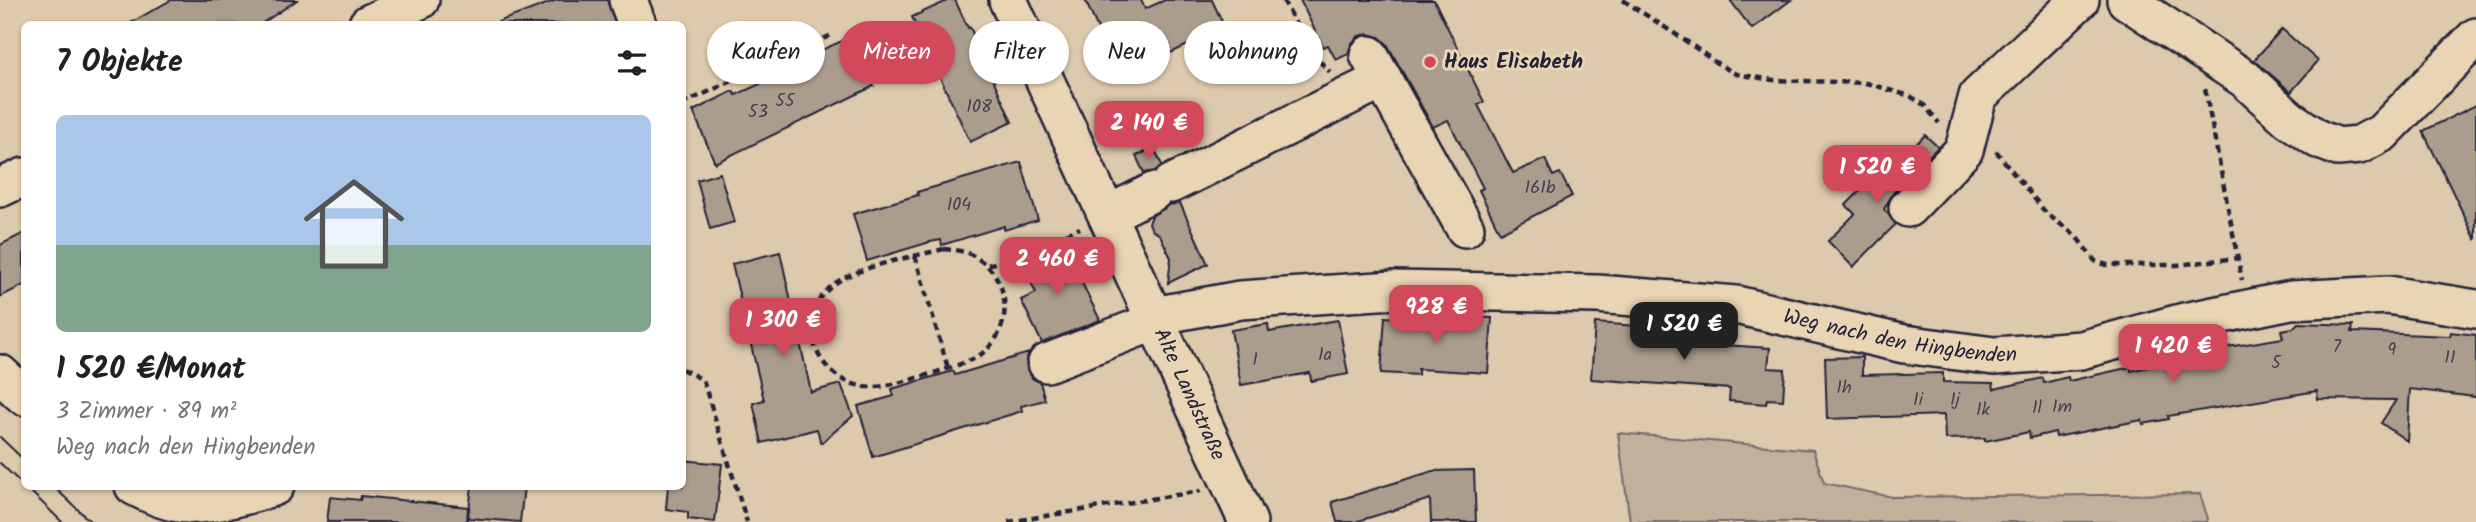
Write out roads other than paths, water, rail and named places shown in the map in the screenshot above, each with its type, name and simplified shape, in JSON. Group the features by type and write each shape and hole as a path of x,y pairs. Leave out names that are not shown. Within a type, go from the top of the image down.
{"street":[{"path":"374,21 420,0"},
{"path":"628,0 636,21"},
{"name":"Alte Landstraße","path":"1008,0 1248,522"},
{"path":"1908,208 1964,150 1978,96 2080,0"},
{"path":"2126,0 2245,79 2289,119 2318,139 2338,147 2359,145 2382,133 2476,37"},
{"path":"1107,215 1348,96 1376,67 1465,228"},
{"path":"0,188 21,178"},
{"name":"Weg nach den Hingbenden","path":"1047,363 1155,319 1240,300 1394,290 1597,294 1736,305 1904,344 1994,356 2081,350 2184,322 2291,300 2388,295 2476,309"},
{"path":"0,374 21,393"},
{"path":"142,490 181,505 204,505 260,490"}],"tram line":[{"path":"0,437 21,457"},
{"path":"0,463 21,483"},
{"path":"29,490 62,522"},
{"path":"57,490 91,522"}],"place":[{"name":"Haus Elisabeth","path":"1430,62"}]}
